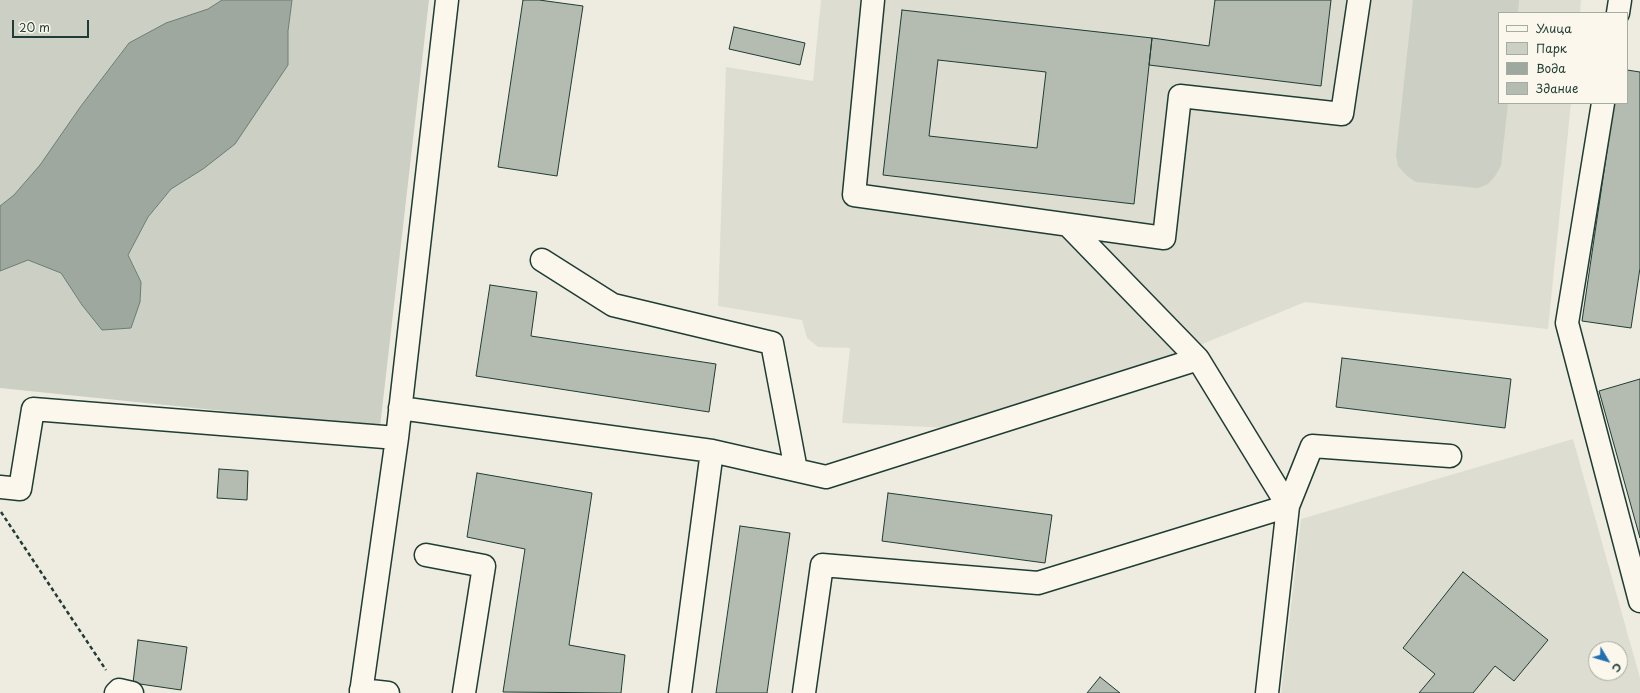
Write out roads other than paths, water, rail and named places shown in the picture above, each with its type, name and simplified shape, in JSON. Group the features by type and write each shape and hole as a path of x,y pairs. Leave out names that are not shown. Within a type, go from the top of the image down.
{"lane":[{"path":"388,693 361,691 397,438 447,0"},
{"path":"874,0 854,195 1164,238 1180,96 1342,114 1359,0"},
{"path":"1618,12 1620,0"},
{"path":"1603,104 1567,323 1640,601"},
{"path":"1068,225 1198,359 1288,506"},
{"path":"542,260 613,305 772,343 796,470"},
{"path":"400,408 712,451 826,477 1198,359"},
{"path":"0,487 20,489 33,409 397,438"},
{"path":"1267,693 1288,506 1312,446 1450,456"},
{"path":"680,693 712,451"},
{"path":"804,693 822,565 1038,583 1288,506"},
{"path":"426,555 484,566 464,693"}],"water":[{"path":"222,0 292,0 288,31 288,65 235,144 203,169 171,189 148,217 128,255 141,282 140,302 131,328 102,330 82,305 61,273 28,260 0,271 0,206 14,195 40,165 81,106 129,43 166,23 208,9"}]}
